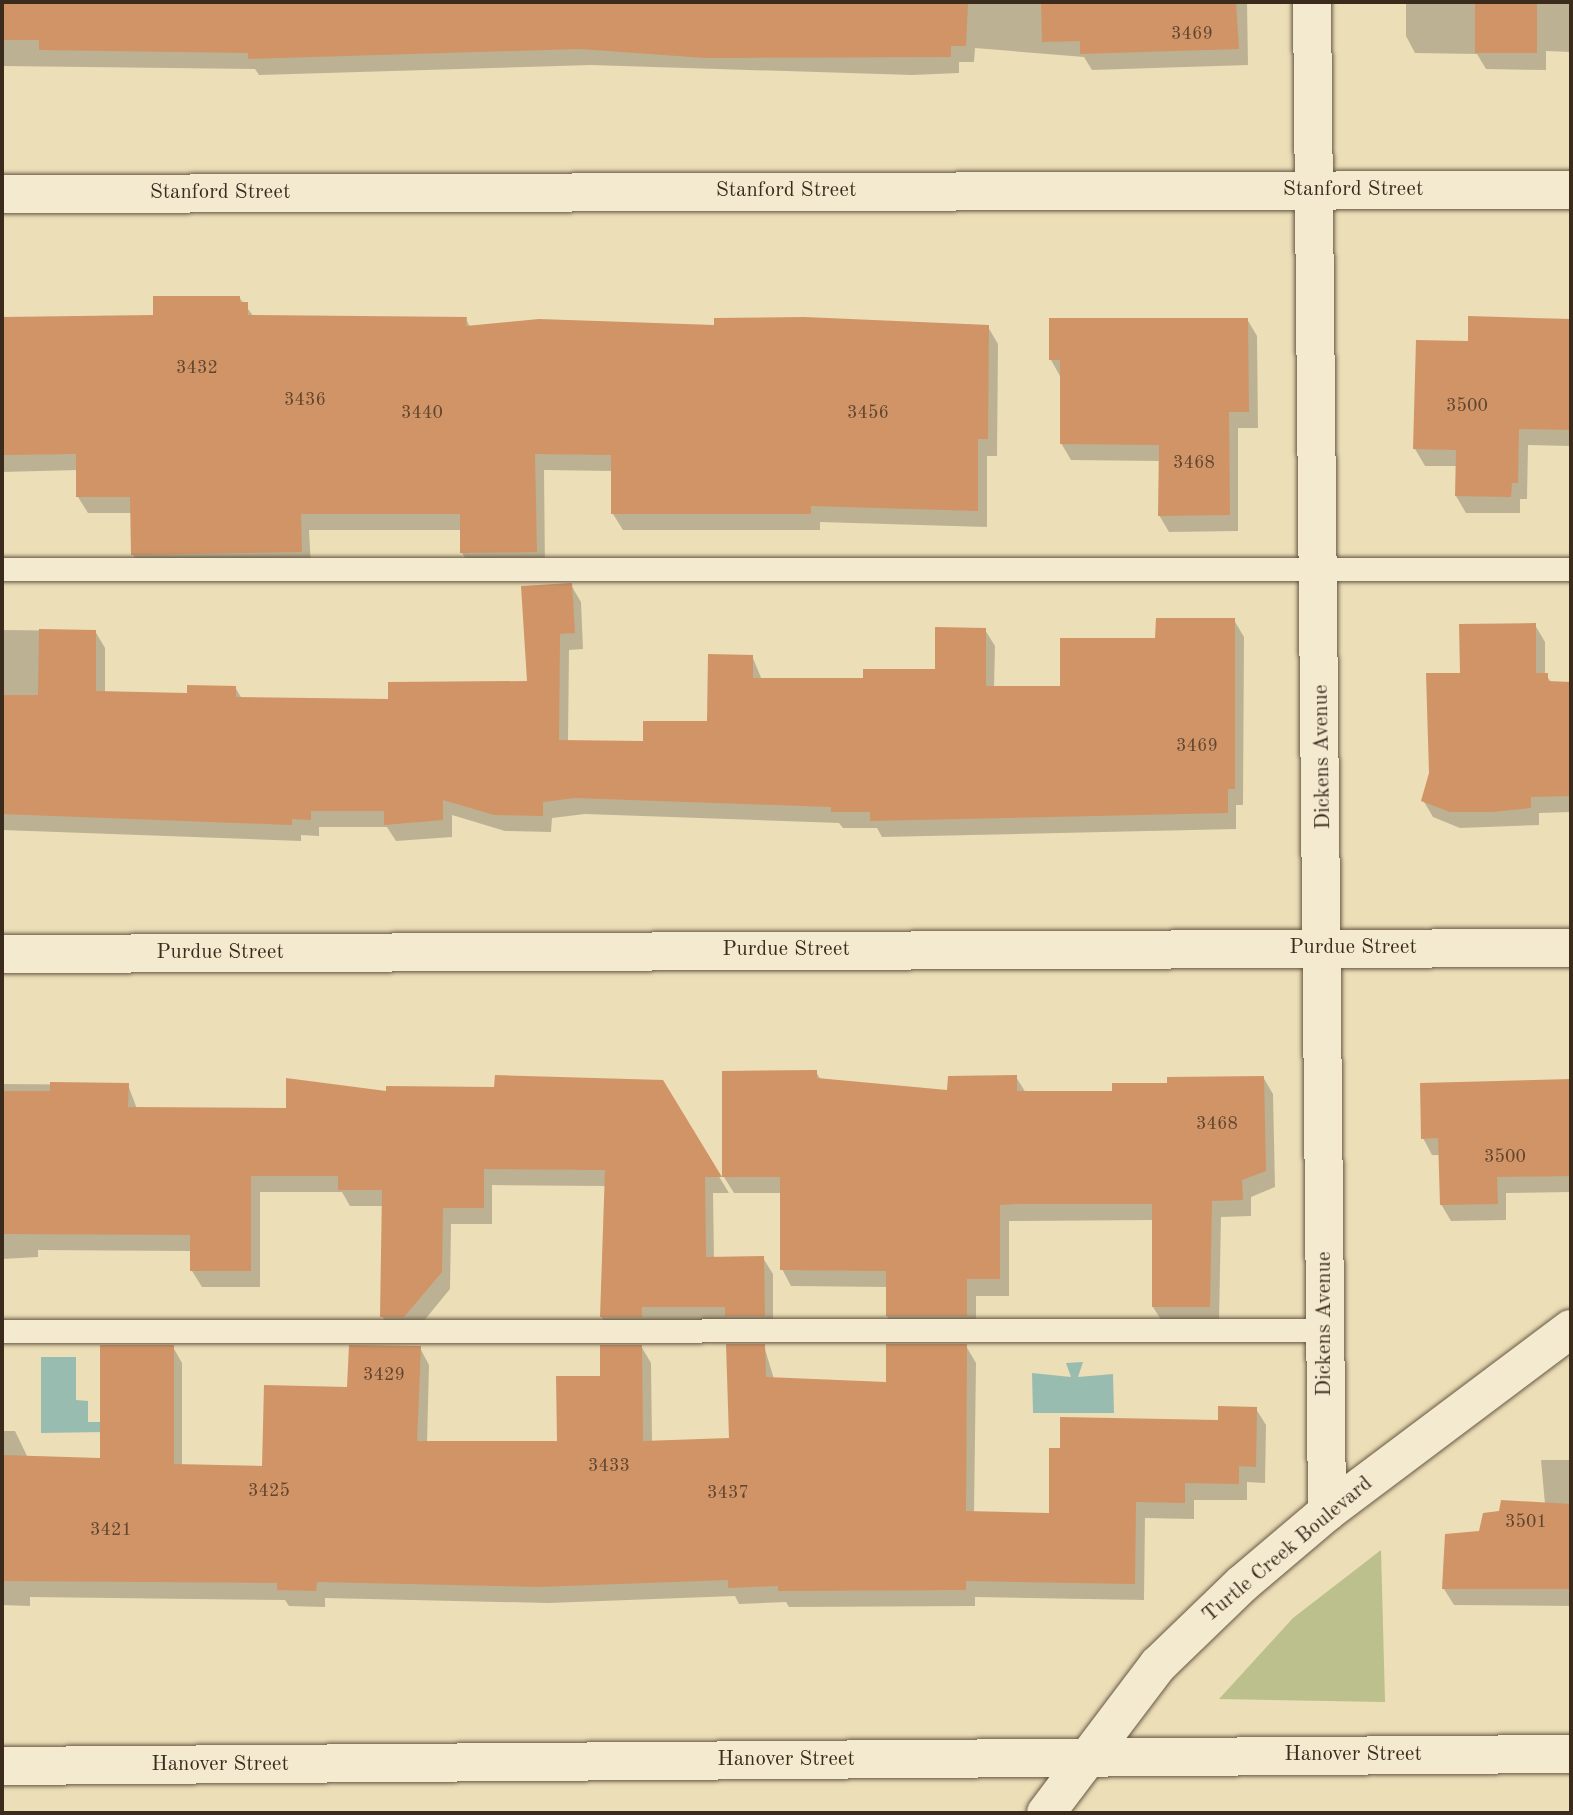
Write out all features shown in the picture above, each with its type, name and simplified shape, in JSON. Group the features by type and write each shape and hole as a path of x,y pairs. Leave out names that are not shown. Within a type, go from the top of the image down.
{"street":[{"name":"Dickens Avenue","path":"1312,2 1326,948 1324,1330 1327,1512"},
{"name":"Stanford Street","path":"2,194 1571,190"},
{"name":"Purdue Street","path":"2,954 1571,948"},
{"name":"Turtle Creek Boulevard","path":"1046,1813 1084,1757 1158,1665 1327,1512 1571,1329"},
{"name":"Hanover Street","path":"2,1766 1571,1754"}],"lane":[{"path":"2,569 1571,569"},
{"path":"2,1331 1324,1330"}],"green space":[{"path":"1381,1550 1385,1702 1219,1699 1293,1618"}],"water":[{"path":"41,1357 76,1357 76,1400 88,1401 88,1422 104,1422 104,1432 41,1433"},
{"path":"1083,1362 1078,1377 1113,1374 1114,1413 1033,1413 1032,1373 1071,1377 1066,1363"}],"building":[{"path":"2,2 968,2 966,46 951,46 951,57 705,58 580,49 248,59 248,53 39,50 39,40 2,40"},
{"path":"1041,2 1236,2 1239,49 1080,54 1080,41 1042,42"},
{"path":"1475,2 1537,2 1537,53 1475,53"},
{"path":"153,296 240,296 240,302 248,302 248,315 467,317 466,326 539,319 714,325 714,318 804,317 989,325 988,439 978,439 978,511 811,506 811,514 611,514 611,455 535,454 537,552 460,553 460,514 301,514 302,552 131,555 130,497 76,497 76,454 2,455 2,317 153,315"},
{"path":"1468,316 1571,319 1571,430 1519,429 1518,483 1512,483 1511,497 1455,496 1456,450 1413,449 1416,340 1468,341"},
{"path":"1049,318 1248,318 1249,412 1229,412 1230,515 1158,516 1159,445 1060,444 1060,360 1049,360"},
{"path":"572,583 575,633 560,634 559,740 643,741 643,721 707,721 708,654 753,655 753,678 863,678 863,669 935,669 935,627 986,628 986,686 1060,686 1060,638 1155,638 1156,618 1235,618 1235,789 1228,789 1228,813 870,821 870,812 831,812 831,807 575,798 543,802 543,816 494,815 443,800 443,820 384,825 384,811 311,811 311,820 292,819 292,825 2,814 2,695 38,695 39,629 96,630 96,691 187,693 187,685 236,686 236,697 388,699 388,682 527,681 521,586"},
{"path":"1536,623 1536,673 1548,673 1548,681 1571,682 1571,796 1531,797 1531,808 1493,812 1450,812 1421,801 1429,773 1426,673 1460,673 1459,624"},
{"path":"817,1070 817,1078 947,1090 948,1076 1017,1075 1017,1091 1112,1091 1112,1083 1167,1083 1167,1077 1264,1076 1266,1171 1242,1180 1243,1200 1212,1201 1210,1307 1152,1307 1152,1204 1019,1204 1000,1205 1000,1279 967,1279 967,1316 886,1316 886,1271 780,1270 780,1177 722,1177 722,1071"},
{"path":"495,1075 663,1080 722,1177 705,1177 706,1257 764,1256 765,1316 725,1316 725,1307 642,1307 642,1317 600,1317 605,1170 484,1169 484,1208 443,1208 442,1272 404,1317 380,1317 382,1190 338,1190 338,1176 251,1176 251,1271 190,1271 190,1235 2,1234 2,1091 50,1091 50,1082 129,1083 128,1107 286,1108 286,1078 386,1091 386,1086 494,1087"},
{"path":"1571,1079 1571,1176 1497,1177 1498,1204 1440,1205 1438,1138 1421,1139 1420,1083"},
{"path":"726,1344 765,1344 766,1377 886,1382 886,1344 967,1344 966,1511 1049,1513 1049,1448 1060,1448 1060,1417 1218,1420 1218,1406 1257,1407 1256,1467 1239,1466 1239,1484 1185,1483 1185,1503 1136,1502 1135,1584 966,1581 966,1590 778,1591 778,1586 728,1588 728,1580 538,1587 317,1582 316,1591 277,1590 277,1583 2,1581 2,1455 100,1458 100,1345 174,1345 174,1464 262,1466 264,1385 347,1387 349,1345 421,1346 417,1441 557,1441 556,1376 600,1376 600,1345 642,1345 643,1441 729,1438"},
{"path":"1501,1500 1571,1504 1571,1589 1442,1589 1445,1534 1479,1531 1483,1513 1499,1511"}]}
